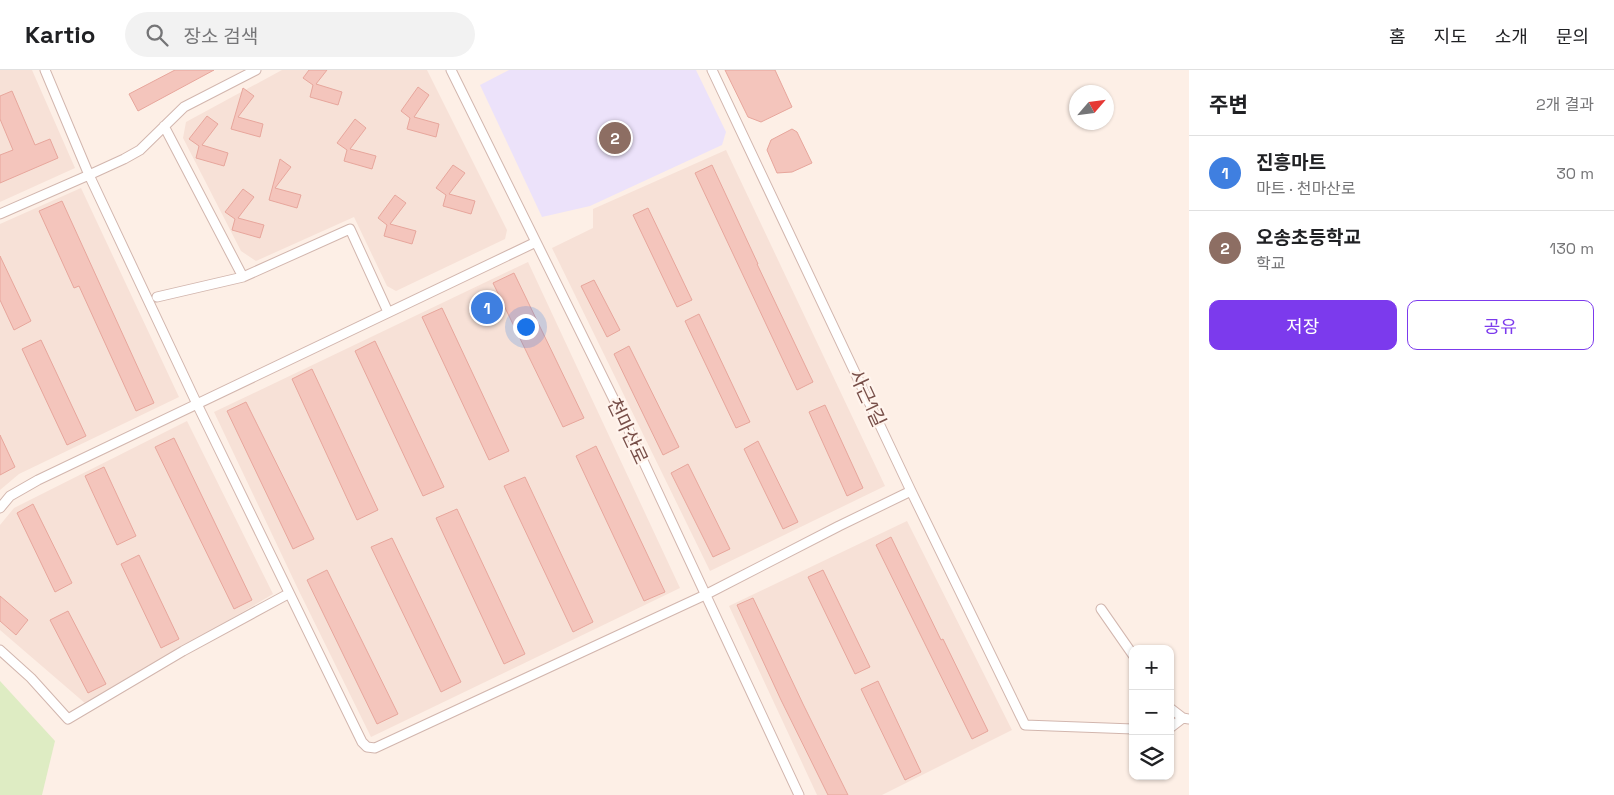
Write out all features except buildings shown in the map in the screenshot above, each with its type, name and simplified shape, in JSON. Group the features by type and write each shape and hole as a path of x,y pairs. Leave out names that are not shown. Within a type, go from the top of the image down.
{"street":[{"path":"46,70 89,175 197,404 288,594 362,742 367,747 375,748 705,595 839,526 912,492"},
{"path":"0,214 124,159 140,150 184,107 256,70"},
{"name":"천마산로","path":"451,70 620,414 800,795"},
{"name":"사근1길","path":"712,70 912,492 1026,725 1129,729"},
{"path":"164,126 243,277"},
{"path":"157,297 243,277 350,229 388,312"},
{"path":"0,508 10,496 38,480 536,242"},
{"path":"0,650 31,678 68,719 183,651 288,594"},
{"path":"1101,609 1129,649"},
{"path":"1174,711 1186,719 1174,726"}],"shaded area":[{"path":"0,70 32,70 75,168 0,202"},
{"path":"282,70 427,70 507,230 505,239 396,291 387,286 354,217 256,261 241,251 183,138 186,122"},
{"path":"509,70 696,70 726,132 722,145 590,206 542,217 480,85"},
{"path":"726,150 885,486 710,571 552,248 593,228 593,209"},
{"path":"81,188 179,397 19,474 0,490 0,224"},
{"path":"528,262 680,588 371,737 214,412"},
{"path":"187,421 273,594 86,704 0,630 0,525 14,508"},
{"path":"907,521 1012,730 882,795 817,795 729,606"}],"green space":[{"path":"0,681 55,741 42,795 0,795"}],"place":[{"name":"오송초등학교","path":"615,138"},
{"name":"진흥마트","path":"487,308"}]}
